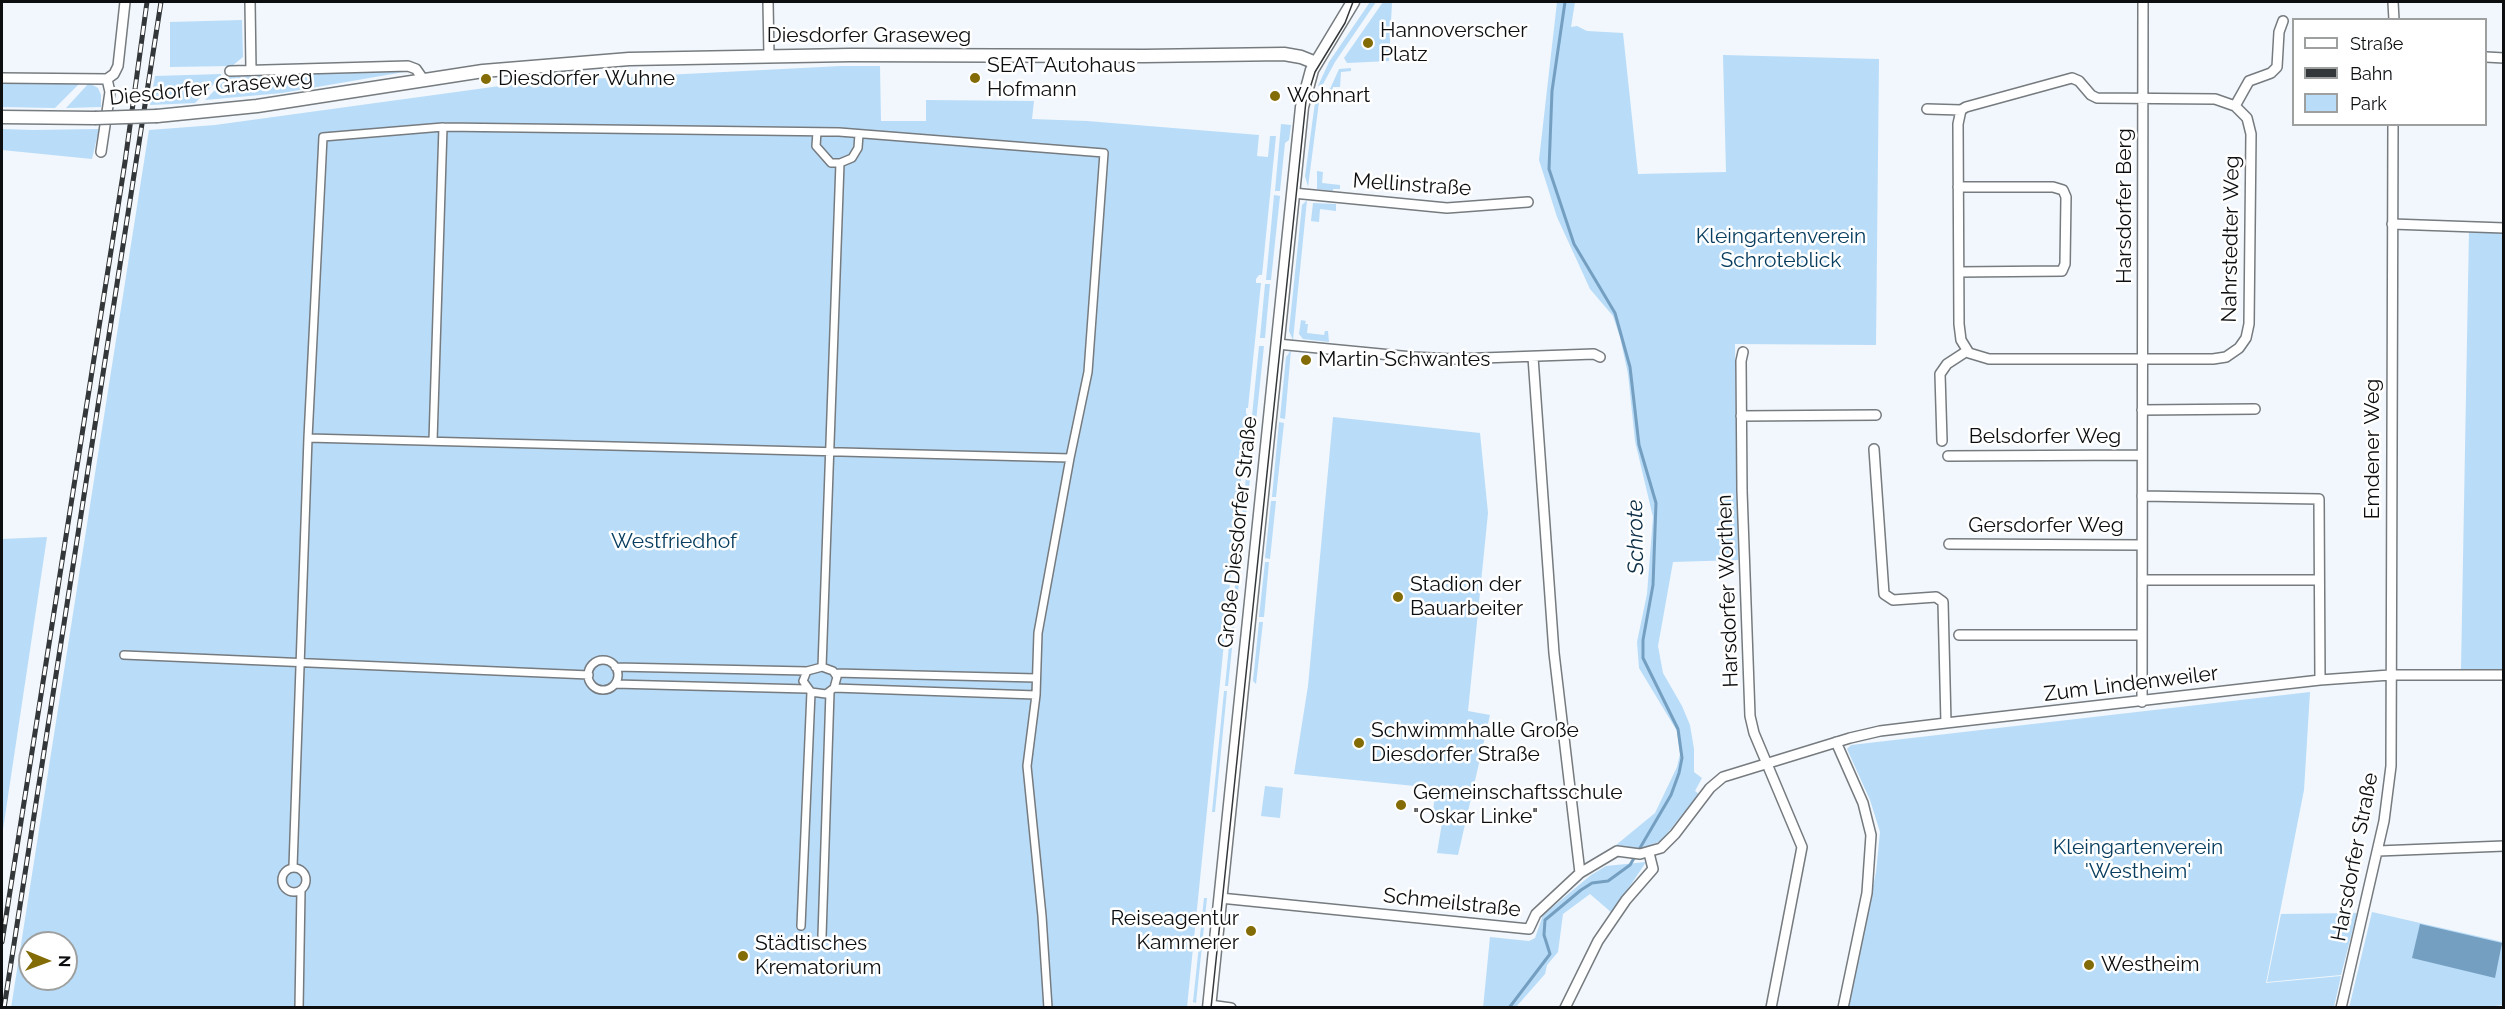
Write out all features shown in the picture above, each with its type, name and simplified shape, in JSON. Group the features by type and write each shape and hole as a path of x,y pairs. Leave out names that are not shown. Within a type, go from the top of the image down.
{"main road":[{"name":"Große Diesdorfer Straße","path":"1209,1006 1304,97 1307,82 1316,63 1351,3"},
{"name":"Diesdorfer Graseweg","path":"2,117 157,116 257,106 423,79 591,61 769,56 1284,54 1316,63"}],"street":[{"path":"100,152 110,92 107,79 114,74 118,66 125,2"},
{"path":"250,2 251,70"},
{"path":"768,2 769,56"},
{"name":"Harsdorfer Berg","path":"2142,702 2143,2"},
{"path":"2393,2 2394,18"},
{"path":"1926,109 1961,110 2072,78 2079,81 2095,97 2215,99 2235,106 2249,81 2271,73 2277,68 2279,32 2283,21"},
{"path":"2487,57 2504,58"},
{"name":"Diesdorfer Graseweg","path":"230,71 408,66 416,69 423,79"},
{"name":"Diesdorfer Graseweg","path":"2,78 107,79"},
{"name":"Nahrstedter Weg","path":"1967,351 1975,357 1989,359 2142,360 2223,358 2239,348 2247,333 2251,134 2247,118 2235,106"},
{"path":"1942,441 1940,374 1947,364 1967,351 1959,335 1958,124 1961,110"},
{"name":"Emdener Weg","path":"2390,675 2393,126"},
{"path":"433,441 443,127"},
{"path":"301,890 291,891 283,885 283,875 293,867 308,438 323,137 443,127 817,132 925,137 1104,153 1088,372 1038,633 1036,695 1027,766 1044,939 1048,1008"},
{"path":"817,132 816,146 831,163 840,163 852,158 858,148 859,134"},
{"path":"822,667 840,163"},
{"path":"1958,187 2056,188 2064,191 2066,197 2066,264 2062,271 1959,272"},
{"name":"Mellinstraße","path":"1293,193 1447,208 1528,202"},
{"path":"2392,224 2504,228"},
{"path":"1277,344 1454,359 1594,354 1600,357"},
{"name":"Harsdorfer Worthen","path":"1743,352 1740,361 1741,416 1750,712 1752,727 1802,847 1772,1008"},
{"path":"1533,357 1554,653 1580,873"},
{"path":"2142,410 2255,410"},
{"path":"1741,416 1876,415"},
{"path":"308,438 1070,458"},
{"path":"1874,449 1885,595 1893,600 1937,597 1943,602 1946,723"},
{"name":"Belsdorfer Weg","path":"1948,456 2142,454"},
{"path":"2142,496 2317,498 2320,502 2320,680"},
{"name":"Gersdorfer Weg","path":"1949,544 2142,545"},
{"path":"2142,580 2319,580"},
{"path":"1959,635 2142,635"},
{"path":"124,656 589,675"},
{"path":"601,661 611,663 615,667 618,676 615,684 607,690 598,689 592,685 589,675 591,667 601,661"},
{"path":"615,667 807,671 822,667 835,673 1036,678"},
{"path":"801,926 809,690 803,681 807,671"},
{"path":"822,936 832,690 837,684 835,673"},
{"name":"Zum Lindenweiler","path":"1645,854 1661,848 1717,781 1730,774 1836,741 1880,731 2320,680 2390,675 2504,675"},
{"name":"Harsdorfer Straße","path":"2341,1008 2387,806 2391,766 2390,675"},
{"path":"615,684 809,690 820,694 832,690 1036,695"},
{"path":"1836,741 1863,803 1871,835 1867,893 1843,1008"},
{"path":"2378,851 2504,846"},
{"name":"Schmeilstraße","path":"1220,898 1529,929 1536,914 1580,873 1621,851 1645,854"},
{"path":"1565,1008 1598,941 1626,900 1653,869 1645,854"},
{"path":"293,867 303,870 306,883 301,890 298,1008"},
{"path":"1209,1006 1231,1008"}],"green space":[{"path":"1370,2 1376,2 1335,62 1322,86 1318,86 1329,62"},
{"path":"1383,2 1392,2 1389,61 1347,63 1344,58"},
{"name":"Kleingartenverein Schroteblick","path":"1557,2 1575,2 1571,27 1577,26 1587,31 1623,33 1638,174 1726,172 1723,55 1879,59 1876,345 1735,344 1738,560 1673,562 1658,646 1663,673 1690,725 1694,749 1694,772 1702,778 1695,791 1699,794 1661,841 1639,850 1616,845 1655,813 1677,767 1680,754 1677,731 1639,668 1637,642 1647,594 1653,517 1635,441 1628,374 1620,337 1613,316 1590,289 1557,217 1539,160"},
{"path":"242,20 243,57 232,66 170,67 170,22"},
{"name":"Westfriedhof","path":"880,66 881,121 926,121 926,100 1034,101 1032,119 1087,121 1259,135 1257,156 1268,157 1270,136 1276,136 1262,275 1256,279 1256,283 1261,283 1248,408 1246,408 1248,415 1237,518 1234,524 1236,525 1187,1007 11,1008 18,963 18,991 78,991 78,931 23,931 149,130 215,125 529,82"},
{"path":"1351,68 1351,71 1341,72 1340,87 1333,87 1332,98 1326,98 1339,69"},
{"path":"410,71 282,93 205,100 228,77"},
{"path":"221,74 221,77 195,103 150,105 155,76"},
{"path":"2,82 80,83 55,108 2,107"},
{"path":"89,83 98,88 101,95 101,107 66,108"},
{"path":"1316,95 1319,102 1308,187 1305,176"},
{"path":"1281,124 1291,125 1289,140 1285,143 1280,191 1275,191"},
{"path":"2,129 99,129 92,159 2,150"},
{"path":"1317,171 1323,172 1322,183 1340,185 1340,189 1333,189 1333,191 1317,189"},
{"path":"1274,195 1280,196 1271,280 1266,280"},
{"path":"1307,200 1293,340 1289,331 1302,205"},
{"path":"1313,203 1336,204 1336,211 1320,209 1319,222 1311,221"},
{"path":"2469,230 2503,232 2504,669 2461,669"},
{"path":"1265,284 1270,284 1265,338 1260,338"},
{"path":"1301,320 1308,324 1307,333 1324,335 1325,331 1328,331 1329,342 1303,339 1299,334"},
{"path":"1259,346 1264,346 1228,686 1225,686"},
{"path":"1291,350 1285,419 1280,418 1286,357"},
{"name":"Stadion der Bauarbeiter","path":"1333,417 1480,433 1488,513 1468,711 1490,715 1458,855 1437,853 1443,817 1433,816 1435,788 1294,774 1308,686"},
{"path":"1279,422 1284,423 1276,497 1272,497"},
{"path":"1271,501 1276,501 1270,559 1265,558"},
{"path":"47,537 2,836 2,539"},
{"path":"1265,562 1269,562 1264,617 1259,617"},
{"path":"1259,622 1263,622 1256,684 1253,681"},
{"path":"1224,691 1227,691 1215,812 1212,812"},
{"name":"Kleingartenverein 'Westheim'","path":"2310,692 2304,790 2266,983 2341,976 2334,1007 1848,1007 1876,872 1880,832 1870,800 1847,749 1851,745"},
{"path":"1265,786 1283,788 1280,818 1261,816"},
{"path":"1646,862 1612,913 1590,894 1563,914 1558,952 1547,965 1545,974 1516,1007 1483,1008 1490,937 1529,941 1535,938 1543,915 1591,875 1606,866"},
{"path":"1204,898 1207,898 1196,1003 1193,1002"},
{"path":"2372,912 2503,942 2503,1005 2480,1008 2349,1008"},
{"path":"2357,913 2341,975 2267,982 2281,914"}],"shaded area":[{"path":"2420,924 2502,943 2495,978 2412,958"}],"waterway":[{"name":"Schrote","path":"1509,1008 1550,954 1544,935 1545,920 1581,890 1592,883 1608,881 1630,865 1671,795 1682,758 1678,729 1643,658 1643,640 1653,585 1656,503 1639,445 1630,367 1615,313 1574,244 1549,169 1552,91 1565,2"}],"tram line":[{"path":"1211,1008 1306,101 1315,72 1345,23 1353,2"}],"railway":[{"path":"2,942 125,162 147,2"},
{"path":"4,1008 161,2"}],"place":[{"name":"Hannoverscher Platz","path":"1368,43"},
{"name":"SEAT Autohaus Hofmann","path":"975,78"},
{"name":"Diesdorfer Wuhne","path":"486,79"},
{"name":"Wohnart","path":"1275,96"},
{"name":"Martin Schwantes","path":"1306,360"},
{"name":"Stadion der Bauarbeiter","path":"1398,597"},
{"name":"Schwimmhalle Große Diesdorfer Straße","path":"1359,743"},
{"name":"Gemeinschaftsschule \"Oskar Linke\"","path":"1401,805"},
{"name":"Reiseagentur Kammerer","path":"1251,931"},
{"name":"Städtisches Krematorium","path":"743,956"},
{"name":"Westheim","path":"2089,965"}]}
